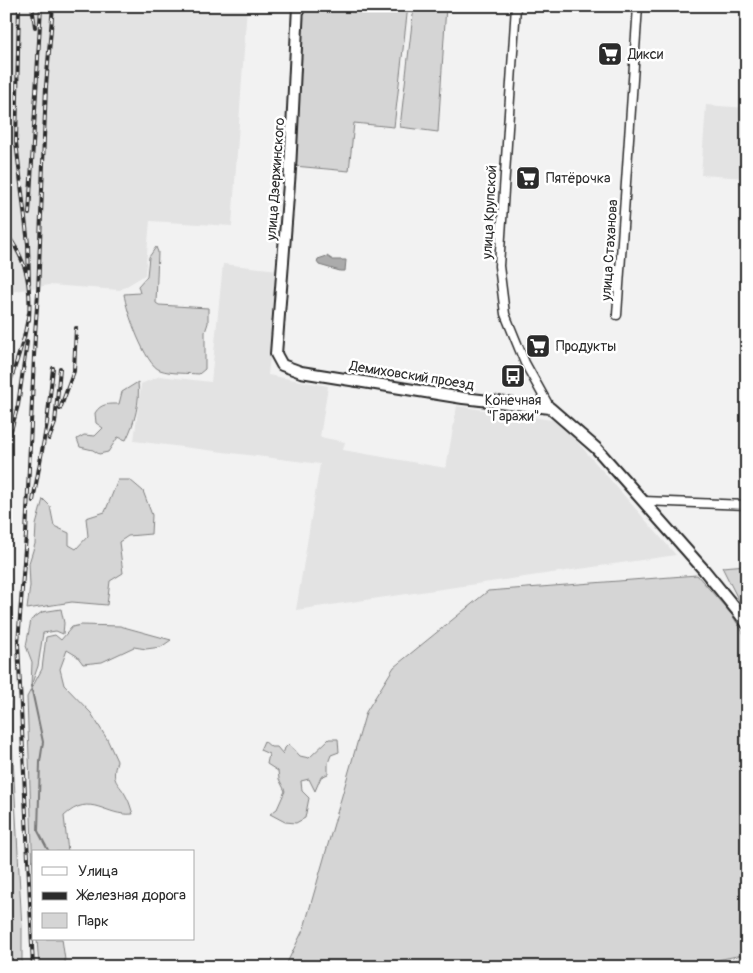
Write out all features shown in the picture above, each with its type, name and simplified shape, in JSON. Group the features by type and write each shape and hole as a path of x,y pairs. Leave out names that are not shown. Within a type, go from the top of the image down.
{"main road":[{"name":"улица Дзержинского","path":"276,354 290,170 298,6"},
{"name":"Демиховский проезд","path":"276,354 282,365 301,372 463,398 550,408"},
{"path":"550,408 596,448 704,570 747,624"},
{"path":"734,967 747,964"}],"street":[{"name":"улица Крупской","path":"516,6 499,266 502,306 525,363 550,408"},
{"name":"улица Стаханова","path":"617,315 638,6"},
{"path":"644,501 747,505"}],"shaded area":[{"path":"6,6 247,6 232,226 150,221 145,275 120,290 49,285 6,293"},
{"path":"706,105 747,108 747,178 701,175"},
{"path":"327,256 333,260 346,260 345,271 319,265 318,259"},
{"path":"223,264 279,270 268,375 328,386 320,437 345,442 343,450 446,468 457,406 559,421 676,555 296,610 320,464 134,441 141,384 160,376 211,382"}],"green space":[{"path":"304,6 408,6 394,127 354,123 349,171 294,166"},
{"path":"414,6 446,6 438,132 400,127"},
{"path":"156,247 158,252 156,303 159,305 208,308 208,323 205,332 205,369 199,374 169,372 154,366 148,358 132,324 124,294 140,293 138,286 147,276 149,257"},
{"path":"138,382 136,412 126,440 118,437 108,452 99,454 93,450 80,447 77,439 84,435 95,436 103,428 96,423 95,413 97,410 106,405 119,404 122,392"},
{"path":"118,480 130,480 143,491 152,515 151,534 128,536 119,542 123,573 110,581 107,605 72,602 27,609 30,586 29,563 35,544 36,525 43,499 50,506 54,526 69,533 69,545 76,549 88,536 86,518 105,512"},
{"path":"747,565 747,617 722,567"},
{"path":"697,575 732,615 747,639 747,954 682,967 285,967 304,928 366,712 394,667 488,591"},
{"path":"61,609 64,623 63,634 56,631 43,633 38,666 31,686 32,662 26,646 31,620 42,612"},
{"path":"81,625 120,626 171,640 161,647 146,649 134,647 102,662 83,664 77,656 67,650 60,669 64,685 91,713 107,739 117,761 114,774 116,782 124,792 133,814 123,814 90,805 82,806 64,816 68,850 32,850 27,697 42,669 46,637 55,635 61,640 72,627"},
{"path":"6,690 10,702 22,929 22,967 6,967"},
{"path":"329,739 338,739 339,752 331,755 328,763 328,774 321,777 315,791 309,779 301,781 302,791 309,798 305,818 296,823 285,822 270,814 277,809 285,791 279,779 278,771 267,764 269,754 260,750 264,741 271,747 277,747 283,754 289,744 300,756 309,758"},
{"path":"37,940 62,940 66,967 39,967"}],"waterway":[{"path":"31,686 43,742 40,762 38,831 48,850"}],"railway":[{"path":"19,6 16,142 28,244 29,283"},
{"path":"32,6 35,27"},
{"path":"29,214 41,6"},
{"path":"33,967 18,643 26,535 46,86 53,6"},
{"path":"6,233 19,254 26,274 29,296 29,320"},
{"path":"6,395 24,338 29,313"},
{"path":"60,409 74,371 76,328"},
{"path":"6,449 18,405 27,342"},
{"path":"33,501 47,423 53,368"},
{"path":"49,439 55,423 60,368"}],"place":[{"name":"Дикси","path":"610,54"},
{"name":"Пятёрочка","path":"528,178"},
{"name":"Продукты","path":"538,346"},
{"name":"Конечная \"Гаражи\"","path":"513,376"}]}
